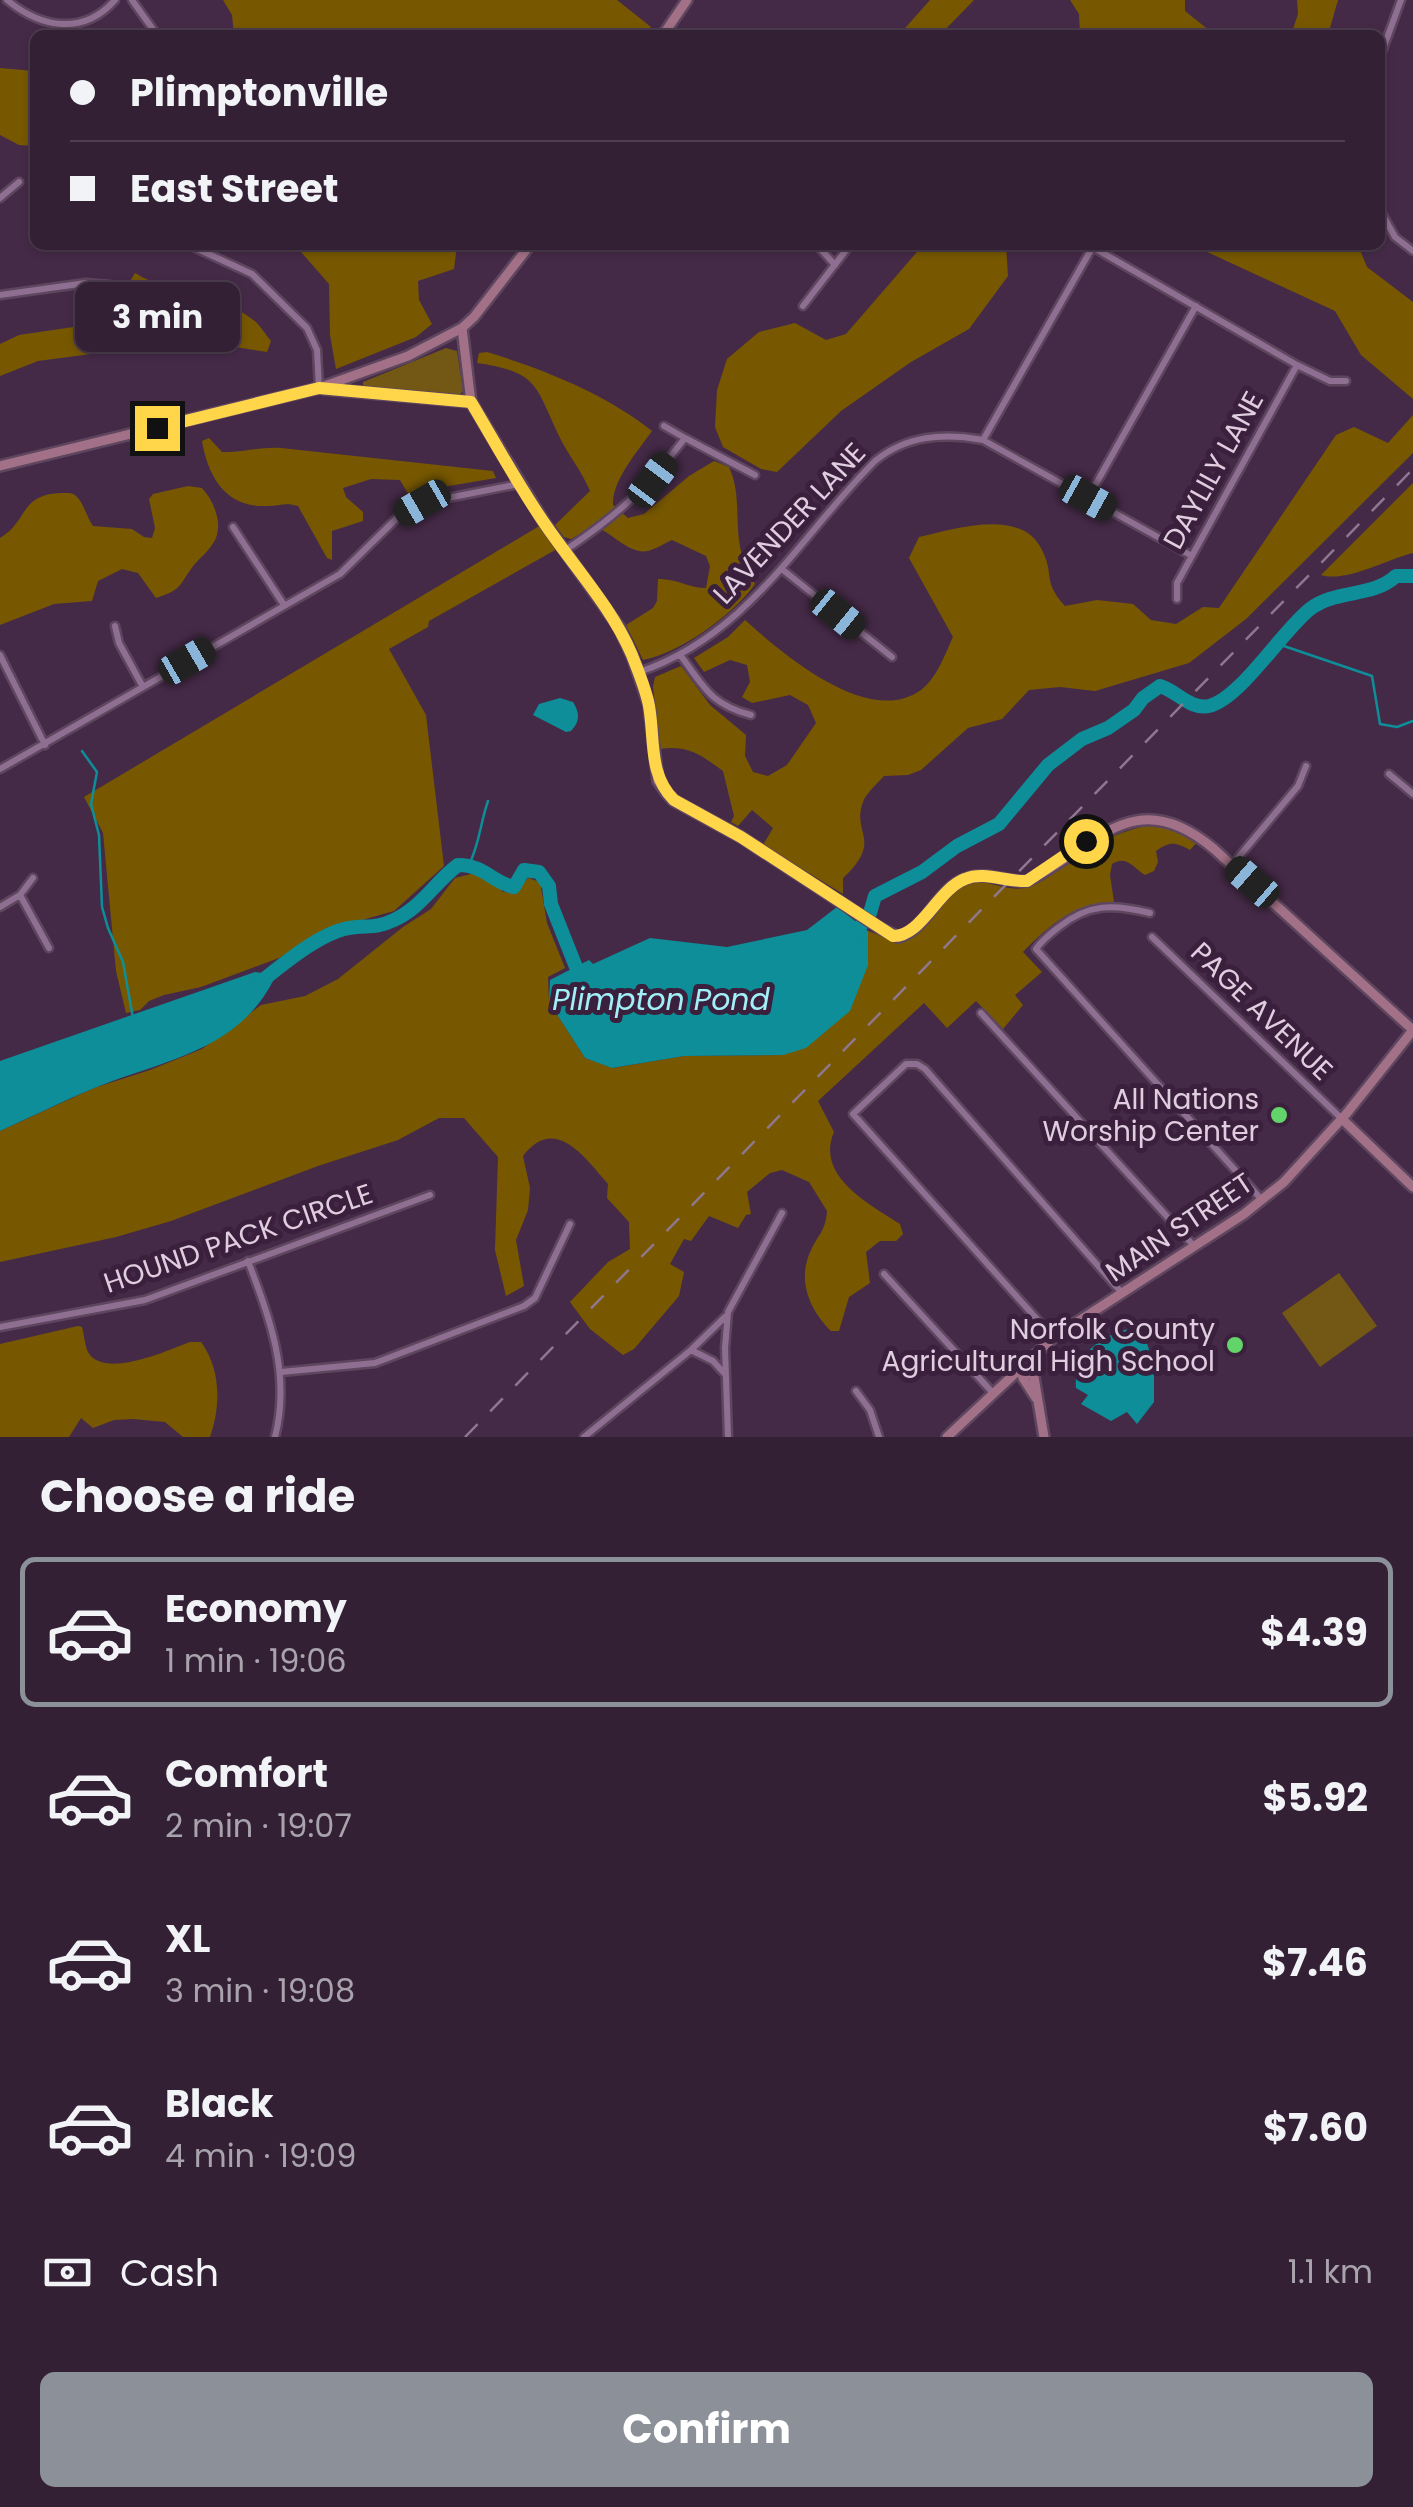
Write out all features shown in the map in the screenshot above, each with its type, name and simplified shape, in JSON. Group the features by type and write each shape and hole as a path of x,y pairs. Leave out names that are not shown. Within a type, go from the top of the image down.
{"street":[{"path":"7,0 38,20 63,26 89,21 115,0"},
{"path":"132,0 153,30"},
{"path":"667,30 686,0"},
{"path":"1385,43 1401,0"},
{"path":"0,198 19,182"},
{"path":"1385,219 1395,237 1413,250"},
{"path":"200,250 252,274 307,328 317,350 319,388"},
{"path":"0,466 319,388 408,356 462,328 496,292 526,250"},
{"path":"821,250 835,265"},
{"path":"802,306 846,250"},
{"path":"983,440 1089,250"},
{"path":"1098,250 1297,365 1330,381 1346,381"},
{"path":"0,295 86,284 110,285"},
{"path":"1088,498 1196,306"},
{"path":"462,328 471,402 519,484 618,627 649,704 658,781 674,800 741,837 893,936 911,930 948,890 964,879 978,876 1027,881 1086,841 1140,821 1180,826 1232,865 1413,1030"},
{"name":"DAYLILY LANE","path":"1177,599 1177,584 1297,365"},
{"path":"319,388 471,402"},
{"path":"664,426 755,475"},
{"name":"LAVENDER LANE","path":"639,672 680,656 717,631 783,570 862,473 888,450 932,436 983,440 1192,556"},
{"path":"564,551 610,521 653,480 685,438"},
{"path":"0,768 340,574 399,516 422,503 519,484"},
{"path":"233,527 284,605"},
{"path":"783,570 892,658"},
{"path":"115,626 119,644 143,688"},
{"path":"0,655 45,745"},
{"path":"680,656 711,696 726,708 751,715"},
{"path":"1232,865 1298,786 1306,766"},
{"path":"1389,774 1413,794"},
{"path":"0,907 20,894 33,878"},
{"path":"20,894 49,948"},
{"path":"1150,913 1121,905 1090,908 1057,928 1036,950 1262,1200"},
{"name":"PAGE AVENUE","path":"1152,937 1341,1118"},
{"path":"981,1013 1194,1246"},
{"name":"MAIN STREET","path":"947,1437 1054,1337 1262,1200 1301,1165 1413,1030"},
{"path":"1054,1337 852,1113 906,1064 925,1069 1122,1292"},
{"path":"1341,1118 1413,1187"},
{"name":"HOUND PACK CIRCLE","path":"0,1328 130,1304 430,1194"},
{"path":"584,1437 691,1350 728,1312 782,1213"},
{"path":"281,1372 375,1362 524,1306 535,1298 570,1224"},
{"path":"248,1261 269,1316 281,1372 275,1437"},
{"path":"884,1274 993,1392"},
{"path":"728,1312 728,1437"},
{"path":"691,1350 713,1361 726,1375"},
{"path":"1021,1365 1023,1378 1037,1400 1044,1437"},
{"path":"856,1391 870,1410 879,1437"}],"shaded area":[{"path":"223,0 617,0 651,27 234,30 232,15"},
{"path":"930,0 974,0 945,30 903,30"},
{"path":"1070,0 1185,0 1185,11 1209,30 1080,30 1079,14"},
{"path":"1297,0 1338,0 1329,30 1293,30"},
{"path":"0,68 30,71 30,146 19,145 0,135"},
{"path":"299,250 456,250 454,269 418,281 419,300 432,324 416,337 336,369 330,335 329,284"},
{"path":"919,250 1006,250 1008,276 969,329 911,362 841,411 777,472 761,469 723,447 715,427 717,390 727,359 759,332 795,323 826,340 846,334"},
{"path":"1203,250 1360,250 1367,267 1413,302 1413,399 1361,355 1335,311"},
{"path":"135,273 244,313 271,341 267,352 229,346 129,349 38,361 0,376 0,344 19,335 94,324 105,336 128,335 136,324 129,283"},
{"path":"446,348 457,351 463,390 460,396 363,388 363,382"},
{"path":"487,352 573,384 615,405 652,431 627,466 614,495 613,505 628,518 644,514 689,476 714,461 729,467 735,486 740,547 755,584 745,596 705,631 673,650 643,660 626,625 653,608 658,579 706,588 710,566 706,556 672,540 648,551 634,550 594,526 571,539 564,537 555,525 590,491 539,393 512,371 477,363 479,353"},
{"path":"1413,415 1413,453 1246,619 1189,663 1095,691 1060,687 1029,690 1002,719 968,728 921,770 884,776 863,802 860,813 864,845 855,865 843,878 843,894 763,845 773,828 752,810 738,826 731,822 734,816 723,771 694,752 660,749 655,677 681,666 710,705 746,735 745,756 753,772 768,776 787,765 816,723 808,705 790,695 752,703 742,697 750,682 747,665 730,660 704,672 694,658 728,637 745,620 804,667 852,694 877,700 900,699 921,690 936,672 953,637 909,558 919,537 986,524 1019,529 1042,550 1051,584 1065,606 1097,600 1133,604 1151,620 1176,624 1203,607 1219,608 1336,435 1354,427 1388,443"},
{"path":"209,438 222,452 281,448 493,471 496,478 437,488 411,499 400,480 371,479 343,488 346,497 363,512 363,521 332,531 332,560 327,558 298,506 240,502 221,488 205,454 202,441"},
{"path":"1413,483 1413,553 1342,576 1321,575"},
{"path":"188,486 202,488 207,494 217,515 218,531 210,548 174,590 156,598 138,573 122,569 98,581 92,601 54,604 0,625 0,538 31,503 48,495 72,494 93,526 132,529 152,538 155,528 149,499 153,494"},
{"path":"541,525 557,549 429,621 428,627 389,649 426,715 444,866 394,911 323,931 279,958 201,987 164,995 140,1010 126,1013 116,971 103,833 84,797"},
{"path":"1150,825 1182,831 1198,841 1190,850 1169,844 1156,851 1158,862 1154,871 1145,875 1126,861 1112,864 1114,902 1087,906 1064,917 1023,952 1042,972 1015,995 1023,1005 1003,1029 976,1001 947,1028 924,1003 818,1101 834,1132 830,1148 838,1175 860,1198 900,1224 903,1234 896,1241 880,1241 866,1252 870,1283 849,1297 839,1331 831,1331 816,1313 805,1282 807,1260 824,1227 827,1211 809,1182 782,1170 770,1173 747,1192 751,1214 738,1228 709,1216 691,1241 684,1239 670,1264 684,1272 679,1296 634,1349 623,1355 590,1329 570,1302 608,1262 630,1249 629,1222 607,1198 608,1184 569,1144 558,1140 535,1144 523,1156 530,1188 528,1210 516,1240 524,1286 506,1296 495,1250 498,1157 464,1118 439,1118 398,1140 171,1221 0,1262 0,1131 94,1088 202,1049 261,1005 305,996 338,979 431,909 455,878 475,873 493,881 503,892 516,893 528,878 540,882 547,923 565,968 548,977 549,1002 585,1058 613,1068 684,1056 783,1055 867,939 868,931 901,943 917,932 947,895 963,883 1028,887 1096,844"},
{"path":"1339,1273 1377,1326 1320,1367 1282,1313"},
{"path":"82,1327 88,1352 96,1360 108,1363 137,1360 201,1342 216,1376 216,1413 210,1437 183,1437 165,1422 114,1420 93,1428 81,1418 69,1437 0,1437 0,1344"}],"water":[{"path":"560,698 573,702 577,710 577,721 571,731 533,715 539,704"},
{"name":"Plimpton Pond","path":"837,907 868,931 868,965 850,1011 806,1048 783,1055 684,1056 612,1068 585,1058 549,1002 550,980 589,960 593,964 650,938 727,947 807,930"},
{"path":"255,972 269,974 273,981 239,1024 217,1039 0,1131 0,1061"},
{"path":"1128,1329 1145,1337 1154,1366 1154,1402 1137,1424 1127,1412 1111,1421 1081,1404 1088,1395 1076,1388 1079,1367 1090,1350 1107,1337"}],"waterway":[{"path":"851,939 870,913 875,896 999,824 1048,765 1082,739 1108,728 1134,710 1160,686 1196,705 1209,706 1221,701 1310,609 1331,598 1376,588 1396,576 1413,576"},
{"path":"1278,644 1372,676 1380,724 1397,727 1413,721"},
{"path":"82,751 97,772 91,804 99,835 102,907 123,962 133,1018"},
{"path":"469,865 488,801"},
{"path":"258,984 325,936 349,928 382,925 404,915 458,865 475,868 514,887 524,870 539,872 549,886 551,904 576,967 587,979"}],"railway":[{"path":"465,1437 1413,469"}],"place":[{"name":"All Nations Worship Center","path":"1279,1115"},
{"name":"Norfolk County Agricultural High School","path":"1235,1345"}],"route":[{"path":"157,428 319,388 471,402 519,484 618,627 649,704 655,765 665,792 826,890 893,936 909,932 948,890 964,879 978,876 1027,881 1086,841"}]}
